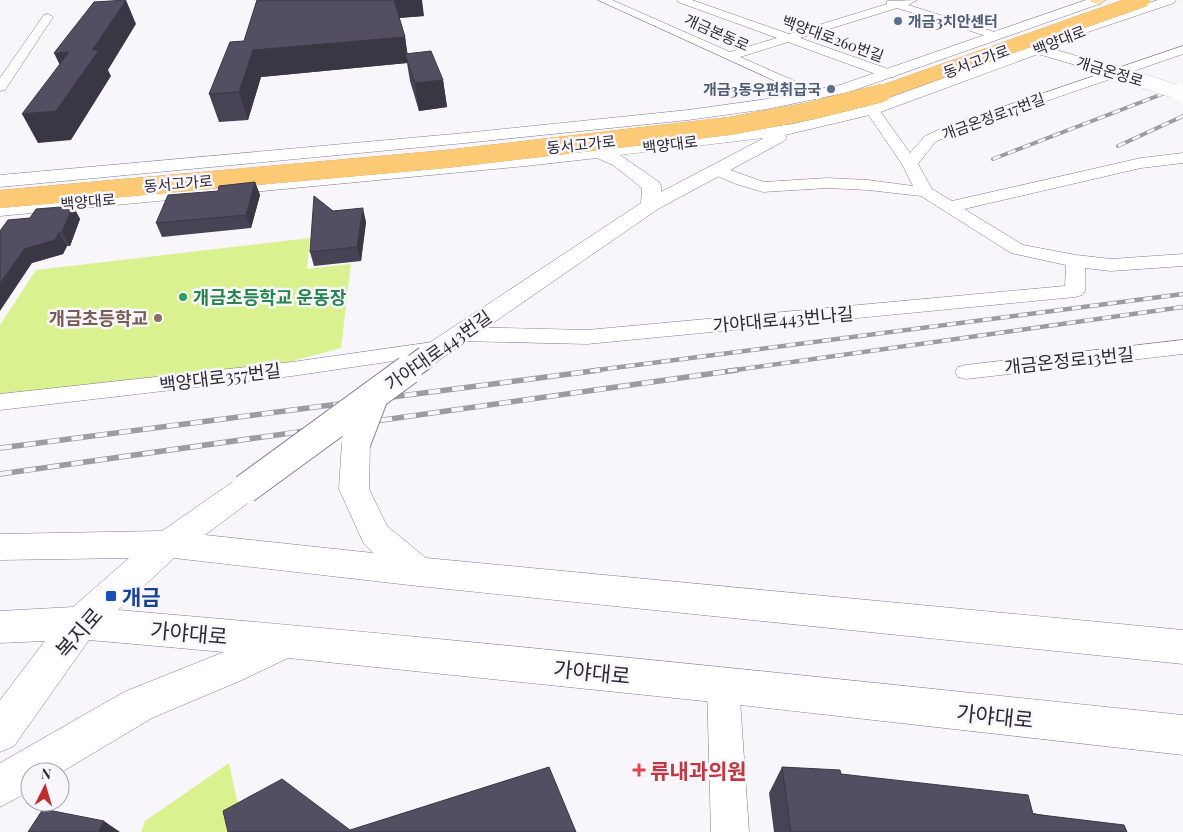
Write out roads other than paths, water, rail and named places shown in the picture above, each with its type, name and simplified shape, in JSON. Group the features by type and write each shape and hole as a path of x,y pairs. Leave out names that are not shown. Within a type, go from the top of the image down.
{"highway":[{"name":"동서고가로","path":"0,189 441,150 730,117 811,102 868,87 1119,0"},
{"name":"동서고가로","path":"0,200 446,159 729,126 810,112 890,91 1140,4"}],"main road":[{"name":"백양대로","path":"0,181 433,142 712,111 817,96 844,90 1098,0"},
{"name":"백양대로","path":"793,129 872,110 1038,49 1140,4 1170,0"},
{"name":"개금온정로","path":"1038,49 1183,94"},
{"name":"가야대로443번길","path":"168,544 433,352 651,205 716,170 752,142 793,129 844,90"},
{"path":"712,111 752,142"},
{"name":"백양대로","path":"0,210 422,171 599,152 752,142"},
{"path":"599,152 619,162 652,186 651,205"},
{"path":"374,395 356,442 354,489 375,535 418,572"},
{"path":"0,547 168,544 418,572 1183,648"},
{"name":"복지로","path":"0,732 80,623 168,544"},
{"name":"가야대로","path":"0,626 80,623 287,640 1183,735"},
{"path":"0,786 138,705 229,668 287,640"}],"street":[{"name":"개금본동로","path":"603,0 817,96"},
{"path":"698,6 720,0"},
{"path":"880,0 997,36"},
{"path":"730,56 912,0"},
{"name":"백양대로260번길","path":"681,5 698,6 889,74"},
{"path":"646,19 664,15"},
{"path":"0,86 48,17"},
{"name":"개금온정로17번길","path":"910,164 930,139 954,128 1183,50"},
{"path":"872,110 910,164 925,192"},
{"path":"950,207 1141,163 1183,158"},
{"path":"716,170 742,181 763,187 827,183 868,185 925,192 1016,249 1076,261 1111,264 1183,260"},
{"name":"가야대로443번나길","path":"461,334 587,337 1075,291 1076,261"},
{"name":"백양대로357번길","path":"0,402 433,352"},
{"name":"개금온정로13번길","path":"966,372 1179,352"},
{"path":"723,685 730,832"}],"railway":[{"path":"1161,94 1183,86"},
{"path":"993,159 1165,93"},
{"path":"1118,146 1183,116"},
{"path":"590,371 1183,294"},
{"path":"728,371 1183,307"},
{"path":"0,448 600,370"},
{"path":"0,474 737,370"}],"place":[{"name":"개금3치안센터","path":"898,21"},
{"name":"개금3동우편취급국","path":"831,89"},
{"name":"개금초등학교 운동장","path":"183,297"},
{"name":"개금초등학교","path":"158,318"},
{"name":"개금","path":"111,596"},
{"name":"류내과의원","path":"639,770"}]}
